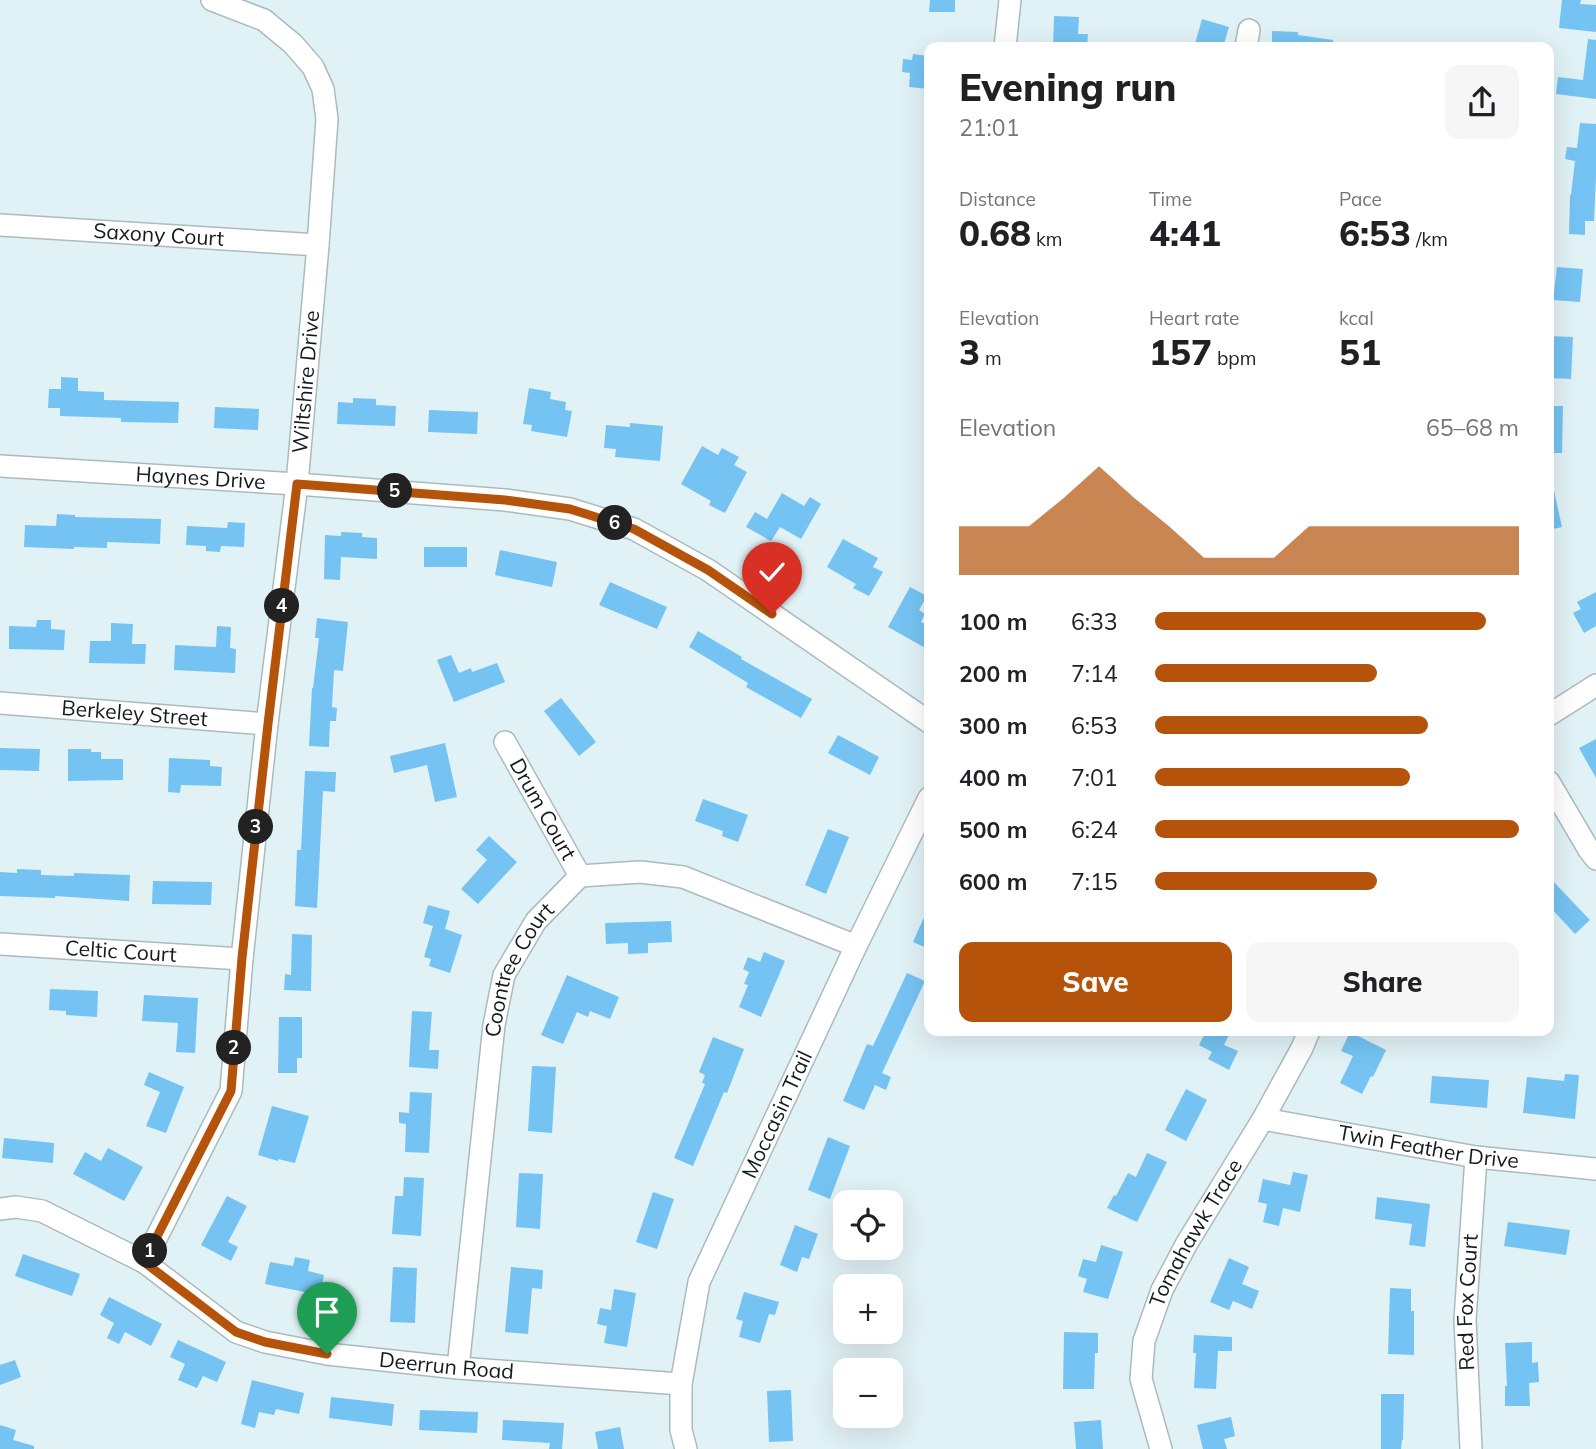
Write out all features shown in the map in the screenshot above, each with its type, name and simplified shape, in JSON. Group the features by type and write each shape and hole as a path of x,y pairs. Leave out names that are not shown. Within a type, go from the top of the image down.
{"street":[{"name":"Wiltshire Drive","path":"144,1262 231,1091 242,958 297,484 327,119 324,89 313,66 293,44 264,20 212,0"},
{"path":"1006,42 1010,0"},
{"name":"Saxony Court","path":"0,225 318,245"},
{"name":"Haynes Drive","path":"0,466 297,484 505,500 570,509 634,529 708,570 924,719"},
{"path":"1554,712 1596,685"},
{"name":"Berkeley Street","path":"0,704 268,724"},
{"name":"Drum Court","path":"505,742 580,876"},
{"path":"1554,790 1596,859"},
{"name":"Moccasin Trail","path":"686,1449 681,1430 681,1384 699,1282 856,946 924,808"},
{"path":"580,876 640,872 683,877 856,946"},
{"name":"Coontree Court","path":"458,1368 494,1025 504,975 536,921 580,876"},
{"name":"Celtic Court","path":"0,944 242,958"},
{"name":"Tomahawk Trace","path":"1161,1449 1141,1379 1144,1341 1162,1290 1187,1243 1264,1119 1307,1036"},
{"name":"Twin Feather Drive","path":"1264,1119 1476,1157 1596,1169"},
{"name":"Red Fox Court","path":"1471,1449 1465,1320 1476,1157"},
{"name":"Deerrun Road","path":"0,1209 43,1211 144,1262 236,1332 265,1342 327,1354 458,1368 681,1384"}],"building":[{"path":"930,0 955,0 955,12 929,12"},
{"path":"1562,0 1581,0 1580,4 1596,5 1596,32 1559,28"},
{"path":"1054,16 1079,17 1078,34 1088,34 1087,42 1053,42"},
{"path":"1202,19 1229,27 1224,42 1195,42"},
{"path":"1272,31 1298,32 1298,35 1333,40 1333,42 1272,42"},
{"path":"1588,39 1596,40 1596,99 1556,94 1558,77 1583,80"},
{"path":"913,54 924,55 924,88 909,87 910,73 902,72 903,59 912,60"},
{"path":"1580,123 1596,124 1594,221 1585,221 1585,235 1569,234 1570,195 1575,161 1565,159 1567,147 1577,148"},
{"path":"1557,267 1583,269 1580,302 1554,300"},
{"path":"1554,336 1573,337 1571,379 1554,378"},
{"path":"61,377 78,378 78,391 104,392 104,400 179,402 178,423 121,422 121,418 60,416 60,408 48,408 49,389 61,389"},
{"path":"529,388 551,392 550,399 566,402 565,410 572,411 567,437 531,431 532,425 523,424"},
{"path":"353,398 376,399 376,405 396,406 395,426 337,424 338,402 353,403"},
{"path":"1554,406 1563,406 1562,453 1554,453"},
{"path":"215,407 259,409 258,430 214,428"},
{"path":"429,410 478,412 477,434 428,432"},
{"path":"630,423 663,426 660,461 615,457 616,449 604,448 606,425 630,427"},
{"path":"702,446 718,455 722,448 739,457 734,465 747,472 725,513 709,505 711,501 681,484"},
{"path":"1554,491 1562,527 1554,529"},
{"path":"782,493 804,506 810,497 821,504 801,539 780,527 771,541 746,527 755,512 767,519"},
{"path":"57,514 75,517 161,519 160,544 107,542 107,548 24,547 25,525 56,526"},
{"path":"228,522 245,523 244,547 221,546 220,552 206,551 206,546 186,545 187,526 227,528"},
{"path":"341,532 362,533 362,537 377,538 377,559 341,557 340,580 324,579 325,535 341,536"},
{"path":"843,539 878,558 873,567 883,572 869,596 853,588 856,584 827,567"},
{"path":"424,547 467,547 467,567 424,567"},
{"path":"500,550 557,562 552,587 495,575"},
{"path":"610,582 667,607 657,629 599,605"},
{"path":"910,587 924,594 919,610 924,613 921,622 924,624 924,647 888,627"},
{"path":"1596,592 1596,626 1584,633 1573,613 1581,609 1577,602"},
{"path":"317,618 348,622 343,671 334,670 332,707 337,708 336,721 330,721 329,747 309,746 312,688 319,638 315,638"},
{"path":"37,620 51,620 51,629 65,630 64,650 9,649 9,626 36,627"},
{"path":"111,623 133,624 132,644 146,644 145,664 89,663 90,641 111,641"},
{"path":"217,626 231,627 230,648 236,649 235,673 174,670 175,645 216,647"},
{"path":"698,631 812,699 801,718 746,687 748,683 689,647"},
{"path":"451,655 459,673 471,668 472,672 497,663 505,682 454,702 437,660"},
{"path":"561,698 596,742 579,756 544,711"},
{"path":"838,735 879,757 870,775 828,753"},
{"path":"1596,739 1596,778 1579,748"},
{"path":"445,743 457,797 435,802 427,765 394,773 390,756"},
{"path":"0,748 40,749 39,771 0,770"},
{"path":"68,749 91,749 91,752 101,752 101,759 123,759 123,780 68,781"},
{"path":"169,758 210,760 210,766 222,767 221,786 181,785 180,793 168,792"},
{"path":"305,771 336,772 335,792 323,791 317,908 295,906 297,850 301,850"},
{"path":"703,799 748,815 738,842 722,836 723,831 695,821"},
{"path":"828,829 849,837 826,894 805,885"},
{"path":"489,836 517,862 478,904 461,889 487,860 476,850"},
{"path":"17,869 41,870 41,875 130,875 129,901 55,896 0,896 0,872 17,873"},
{"path":"153,881 212,882 211,905 152,904"},
{"path":"1554,882 1590,920 1575,934 1554,911"},
{"path":"428,905 450,911 445,929 462,935 450,973 429,966 431,959 424,957 433,926 423,923"},
{"path":"924,917 924,947 913,942"},
{"path":"671,921 672,942 648,943 648,953 628,954 628,943 606,944 605,923"},
{"path":"292,934 312,935 311,991 284,990 285,974 291,975"},
{"path":"764,952 785,961 761,1017 739,1007 748,985 744,984 749,972 743,969 748,957 760,962"},
{"path":"907,973 924,981 882,1073 891,1077 886,1090 875,1085 864,1110 843,1101 867,1044 873,1046"},
{"path":"567,975 619,997 610,1019 590,1011 588,1017 577,1012 563,1044 541,1035"},
{"path":"50,989 98,991 97,1017 66,1015 66,1011 49,1010"},
{"path":"144,995 198,998 195,1053 176,1052 178,1023 142,1021"},
{"path":"412,1011 432,1012 429,1050 439,1050 438,1069 409,1067"},
{"path":"279,1017 302,1017 302,1058 297,1058 297,1073 278,1073"},
{"path":"1204,1036 1228,1036 1224,1045 1238,1051 1229,1070 1208,1059 1212,1052 1199,1045"},
{"path":"1348,1036 1358,1036 1386,1050 1362,1094 1340,1083 1353,1056 1341,1051"},
{"path":"713,1037 744,1049 693,1166 674,1158 705,1084 702,1083 705,1075 699,1072"},
{"path":"532,1066 556,1067 552,1133 528,1131"},
{"path":"149,1072 184,1087 166,1133 146,1126 160,1092 144,1085"},
{"path":"1565,1074 1579,1075 1575,1119 1523,1113 1527,1077 1564,1081"},
{"path":"1432,1076 1489,1080 1487,1108 1430,1103"},
{"path":"1186,1089 1207,1100 1186,1141 1165,1130"},
{"path":"410,1092 432,1093 429,1153 405,1152 406,1124 399,1123 399,1112 409,1113"},
{"path":"272,1106 309,1116 295,1163 258,1155"},
{"path":"828,1137 850,1146 830,1199 808,1190"},
{"path":"4,1138 54,1143 53,1163 2,1158"},
{"path":"108,1148 143,1167 124,1201 73,1174 85,1152 101,1161"},
{"path":"1147,1153 1167,1162 1137,1222 1107,1208 1128,1173 1136,1177"},
{"path":"1293,1172 1308,1175 1300,1212 1283,1208 1279,1226 1263,1222 1267,1204 1258,1202 1263,1179 1290,1185"},
{"path":"519,1173 543,1174 540,1229 516,1227"},
{"path":"404,1177 424,1178 421,1236 392,1234 395,1196 403,1196"},
{"path":"653,1192 674,1199 657,1249 636,1242"},
{"path":"227,1196 247,1206 228,1242 238,1247 231,1261 201,1245"},
{"path":"1377,1197 1430,1204 1425,1247 1409,1245 1412,1224 1375,1219"},
{"path":"1508,1222 1570,1230 1566,1255 1504,1246"},
{"path":"795,1225 818,1234 809,1259 802,1257 797,1272 780,1265"},
{"path":"1101,1245 1123,1252 1108,1299 1083,1292 1087,1279 1078,1276 1083,1259 1096,1262"},
{"path":"23,1254 80,1274 72,1296 15,1276"},
{"path":"295,1257 310,1260 308,1271 324,1275 320,1295 265,1284 270,1262 293,1266"},
{"path":"1229,1258 1249,1267 1242,1284 1259,1291 1252,1309 1233,1301 1229,1310 1210,1302"},
{"path":"393,1267 417,1268 415,1323 390,1322"},
{"path":"511,1267 543,1270 542,1289 532,1288 528,1334 505,1332"},
{"path":"1390,1288 1411,1289 1414,1355 1388,1354"},
{"path":"614,1289 636,1293 627,1347 604,1343 607,1326 597,1324 600,1308 611,1310"},
{"path":"744,1292 779,1302 775,1315 769,1314 760,1343 739,1337 743,1321 736,1319"},
{"path":"109,1297 162,1324 151,1346 125,1332 119,1344 107,1338 114,1323 100,1315"},
{"path":"1064,1332 1098,1333 1094,1389 1063,1389"},
{"path":"1194,1335 1232,1337 1232,1351 1218,1351 1216,1389 1194,1388"},
{"path":"178,1340 226,1362 217,1382 203,1376 197,1388 178,1380 185,1364 170,1357"},
{"path":"1532,1342 1532,1363 1538,1362 1539,1382 1529,1383 1530,1406 1505,1406 1505,1343"},
{"path":"15,1360 21,1377 0,1385 0,1365"},
{"path":"252,1380 304,1393 299,1414 276,1409 274,1415 259,1412 255,1428 241,1424"},
{"path":"791,1390 793,1441 769,1442 767,1391"},
{"path":"1381,1394 1404,1394 1401,1449 1381,1449"},
{"path":"331,1397 394,1404 392,1426 329,1418"},
{"path":"420,1410 478,1412 477,1433 419,1430"},
{"path":"1231,1417 1235,1436 1224,1439 1227,1449 1203,1449 1197,1425"},
{"path":"503,1420 564,1423 562,1449 549,1449 550,1443 502,1440"},
{"path":"1101,1420 1103,1449 1076,1449 1074,1422"},
{"path":"0,1425 16,1430 13,1440 34,1446 34,1449 0,1449"},
{"path":"620,1427 624,1449 598,1449 595,1432"}],"route":[{"path":"327,1354 265,1342 236,1332 144,1262 231,1091 242,958 297,484 505,500 570,509 634,529 708,570 772,614"}]}
